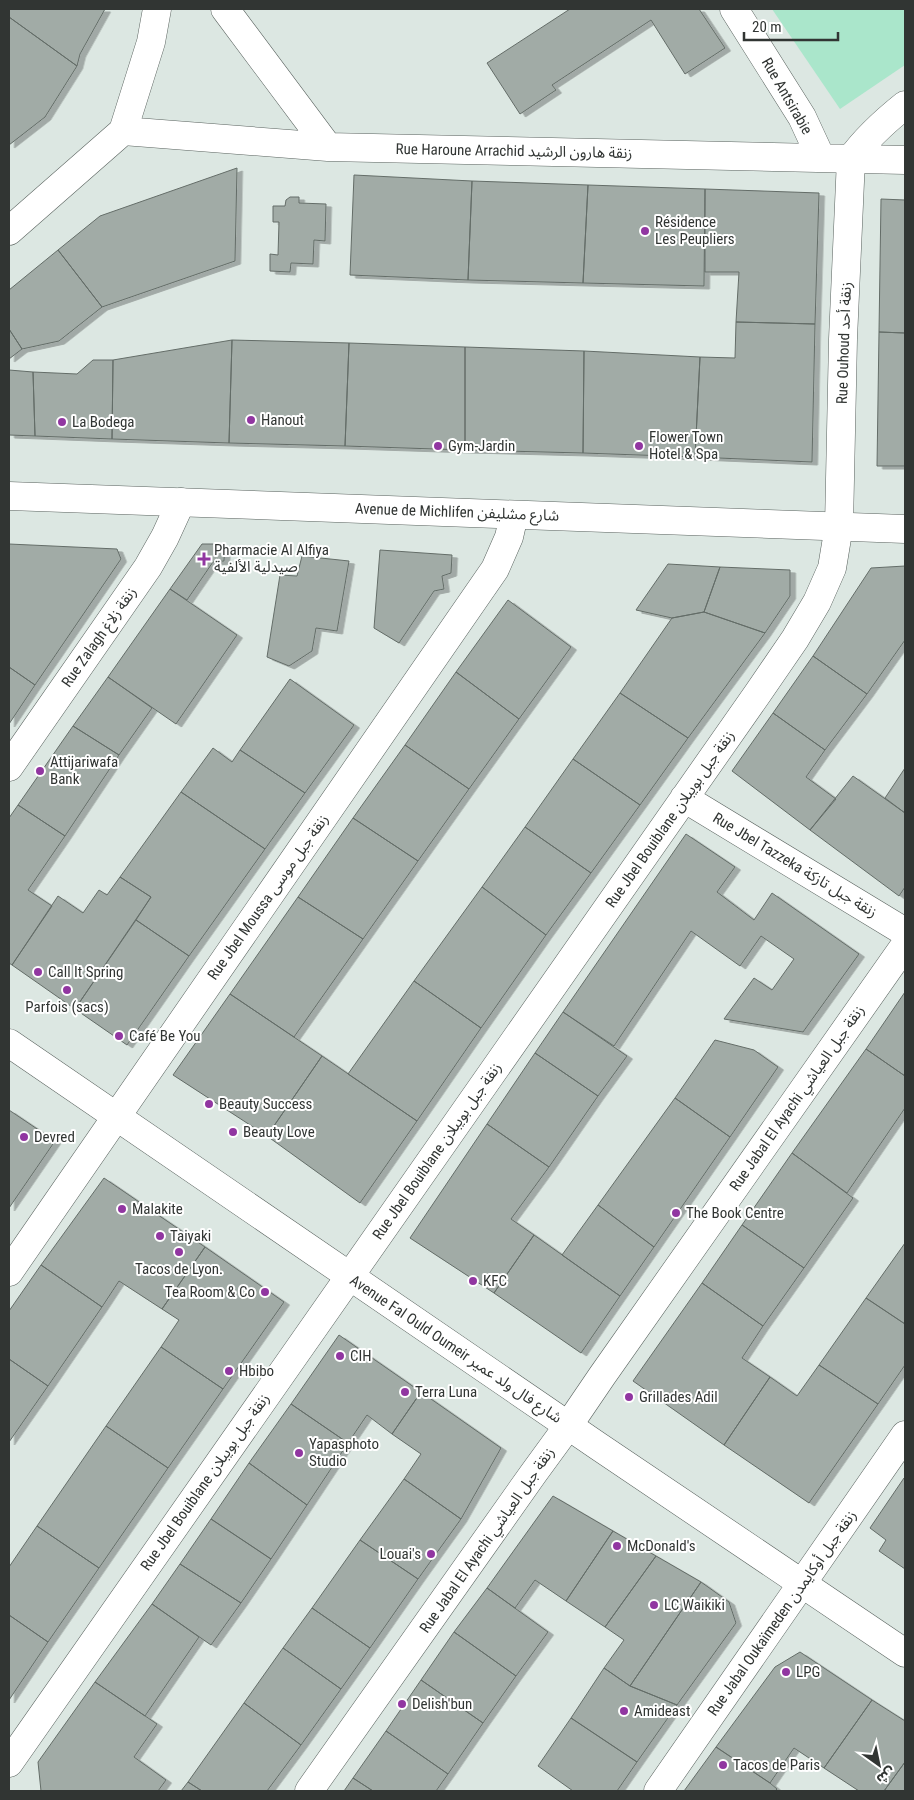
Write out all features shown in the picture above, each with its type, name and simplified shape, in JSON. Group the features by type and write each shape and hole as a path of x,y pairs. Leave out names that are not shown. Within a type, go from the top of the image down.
{"street":[{"path":"9,231 123,131 151,42 157,9"},
{"path":"225,9 328,147"},
{"name":"Rue Antsirabie","path":"734,9 802,118 821,158"},
{"path":"851,159 885,121 905,105"},
{"name":"Rue Haroune Arrachid زنقة هارون الرشيد","path":"123,131 328,147 905,160"},
{"name":"Rue Ouhoud زنقة أحد","path":"840,526 843,339 851,159"},
{"name":"Avenue de Michlifen شارع مشليفن","path":"9,496 905,528"},
{"name":"Rue Zalagh زنقة زلاغ","path":"9,767 148,567 165,537 181,502"},
{"name":"Rue Jbel Moussa زنقة جبل موسى","path":"9,1272 495,569 509,537 514,514"},
{"name":"Rue Jbel Bouiblane زنقة جبل بويبلان","path":"9,1763 795,639 817,602 832,568 840,526"},
{"name":"Rue Jbel Tazzeka زنقة جبل تازكة","path":"684,798 905,932"},
{"name":"Rue Jabal El Ayachi زنقة جبل العياشي","path":"309,1791 568,1426 905,944"},
{"name":"Avenue Fal Ould Oumeir شارع فال ولد عمير","path":"9,1043 568,1426 905,1653"},
{"name":"Rue Jabal Oukaïmeden زنقة جبل أوكايمدن","path":"658,1791 905,1435"}],"green space":[{"path":"772,9 905,9 905,65 840,109"}],"building":[{"path":"9,9 105,9 80,54 77,66 9,17"},
{"path":"570,9 699,9 725,48 685,74 651,20 552,85 556,90 520,114 487,63"},
{"path":"9,17 77,66 45,117 9,145"},
{"path":"237,168 235,261 102,307 58,250 100,216"},
{"path":"354,175 472,181 468,280 350,275"},
{"path":"472,181 588,185 583,283 468,280"},
{"name":"Résidence Les Peupliers","path":"588,185 705,189 704,286 583,283"},
{"path":"705,189 819,193 815,324 736,322 739,272 705,272"},
{"path":"290,197 299,197 299,203 326,204 325,241 314,240 313,264 291,263 290,272 270,271 270,254 278,255 279,222 273,222 273,206 285,206 286,200"},
{"path":"881,199 905,200 905,333 879,332"},
{"path":"58,250 102,307 59,341 22,349 9,329 9,290"},
{"path":"736,322 815,324 812,462 695,457 700,357 735,358"},
{"path":"9,329 22,349 9,359"},
{"path":"879,332 905,333 905,466 877,466"},
{"path":"232,340 349,343 345,446 229,443"},
{"path":"232,340 229,443 112,439 113,360"},
{"path":"349,343 465,347 465,450 345,446"},
{"path":"465,347 584,351 583,453 465,450"},
{"path":"584,351 700,357 695,457 583,453"},
{"path":"93,360 113,360 112,439 35,436 33,372 77,374"},
{"path":"9,370 33,372 35,436 9,435"},
{"path":"9,544 117,549 121,559 35,685 9,667"},
{"path":"202,544 225,544 224,561 213,562 187,600 170,589"},
{"path":"380,550 452,555 451,573 442,576 444,589 434,591 399,643 374,628"},
{"path":"302,556 349,561 337,631 316,628 312,651 289,666 267,657 280,575 297,576"},
{"path":"668,564 720,567 704,612 672,618 636,610"},
{"path":"905,566 905,640 867,694 813,656 871,568"},
{"path":"720,567 790,570 790,596 765,633 704,612"},
{"path":"170,589 237,635 176,724 108,677"},
{"path":"508,600 571,647 519,719 456,672"},
{"path":"704,612 765,633 688,738 620,693 672,618"},
{"path":"813,656 867,694 825,750 773,713"},
{"path":"9,667 35,685 9,724"},
{"path":"456,672 519,719 469,789 405,745"},
{"path":"108,677 152,708 119,755 73,726"},
{"path":"290,679 354,725 305,793 240,750"},
{"path":"620,693 688,738 640,805 573,759"},
{"path":"773,713 825,750 806,777 836,799 810,830 732,771"},
{"path":"73,726 119,755 65,836 18,805"},
{"path":"405,745 469,789 418,861 353,818"},
{"path":"213,748 232,762 240,750 305,793 265,849 181,792"},
{"path":"573,759 640,805 591,873 525,827"},
{"path":"905,768 905,813 885,798"},
{"path":"853,776 905,813 905,887 899,896 810,830"},
{"path":"181,792 265,849 189,956 136,920 151,897 120,877"},
{"path":"18,805 65,836 28,890 52,906 12,965 9,963 9,818"},
{"path":"353,818 418,861 363,939 298,897"},
{"path":"525,827 591,873 546,935 482,887"},
{"path":"686,834 735,867 717,892 754,920 772,893 859,954 803,1032 724,1019 754,978 772,990 794,959 761,936 740,966 691,931 614,1046 563,1012"},
{"path":"120,877 151,897 75,1009 12,965 58,896 83,913 99,890 107,895"},
{"path":"482,887 546,935 481,1028 414,981"},
{"path":"298,897 363,939 294,1037 230,994"},
{"path":"136,920 189,956 127,1045 75,1009"},
{"path":"414,981 481,1028 417,1121 348,1074"},
{"path":"905,992 905,1076 866,1049"},
{"path":"230,994 322,1056 267,1136 173,1075"},
{"path":"563,1012 627,1056 598,1096 535,1053"},
{"path":"715,1040 754,1050 778,1067 730,1137 675,1098"},
{"path":"866,1049 905,1076 905,1108 847,1193 792,1153"},
{"path":"535,1053 598,1096 549,1167 487,1124"},
{"path":"322,1056 417,1121 360,1203 267,1136"},
{"path":"675,1098 730,1137 654,1247 598,1205"},
{"path":"9,1110 55,1141 9,1208"},
{"path":"487,1124 549,1167 511,1219 534,1235 494,1293 410,1238"},
{"path":"792,1153 853,1198 804,1268 742,1225"},
{"path":"104,1178 205,1247 162,1309 119,1281 102,1307 41,1265"},
{"path":"598,1205 654,1247 620,1296 562,1255"},
{"path":"742,1225 804,1268 763,1326 702,1283"},
{"path":"534,1235 620,1296 581,1353 494,1293"},
{"path":"905,1243 905,1324 866,1298"},
{"path":"205,1247 284,1302 223,1389 161,1347 179,1320 162,1309"},
{"path":"41,1265 102,1307 48,1386 9,1359 9,1311"},
{"path":"702,1283 763,1326 742,1358 770,1377 724,1445 633,1381"},
{"path":"866,1298 905,1324 905,1365 878,1404 819,1365"},
{"path":"339,1335 421,1392 392,1434 367,1415 348,1443 291,1404"},
{"path":"161,1347 223,1389 168,1468 106,1426"},
{"path":"9,1359 48,1386 9,1442"},
{"path":"819,1365 878,1404 809,1503 724,1445 770,1377 797,1396"},
{"path":"421,1392 501,1448 461,1519 404,1479 421,1454 392,1434"},
{"name":"Yapasphoto Studio","path":"291,1404 348,1443 307,1505 249,1463"},
{"path":"106,1426 168,1468 99,1568 37,1526"},
{"path":"249,1463 307,1505 271,1559 211,1519"},
{"path":"904,1478 905,1569 879,1551 886,1540 870,1528"},
{"path":"404,1479 461,1519 418,1579 360,1540"},
{"path":"553,1496 613,1531 566,1601 535,1580 515,1608 487,1588"},
{"path":"211,1519 271,1559 241,1603 180,1564"},
{"path":"37,1526 99,1568 48,1642 9,1615 9,1567"},
{"path":"613,1531 656,1556 605,1627 566,1601"},
{"path":"360,1540 418,1579 370,1648 312,1608"},
{"name":"LC Waikiki","path":"656,1556 701,1582 630,1686 604,1668 624,1640 605,1627"},
{"path":"180,1564 241,1603 211,1645 152,1604"},
{"path":"701,1582 729,1602 736,1623 677,1705 630,1686"},
{"path":"487,1588 548,1632 516,1676 454,1632"},
{"path":"152,1604 199,1637 145,1716 95,1682"},
{"path":"312,1608 370,1648 341,1689 283,1648"},
{"path":"9,1615 48,1642 9,1700"},
{"path":"454,1632 516,1676 483,1723 421,1680"},
{"path":"283,1648 341,1689 301,1745 244,1703"},
{"path":"800,1652 872,1700 824,1768 794,1748 770,1783 716,1747 775,1667"},
{"name":"Amideast","path":"604,1668 630,1686 677,1705 637,1762 571,1718"},
{"path":"421,1680 483,1723 448,1774 386,1731"},
{"path":"95,1682 157,1724 134,1757 166,1780 158,1791 41,1791 38,1762"},
{"path":"872,1700 905,1721 905,1762 884,1791 859,1791 824,1768"},
{"path":"244,1703 301,1745 267,1791 202,1791 188,1782"},
{"path":"571,1718 637,1762 617,1791 573,1791 538,1766"},
{"path":"386,1731 448,1774 436,1791 373,1791 353,1778"},
{"name":"Tacos de Paris","path":"716,1747 777,1789 775,1791 684,1791"},
{"path":"905,1762 905,1791 884,1791"},
{"path":"353,1778 373,1791 344,1791"},
{"path":"188,1782 202,1791 181,1791"}],"place":[{"name":"Résidence Les Peupliers","path":"645,231"},
{"name":"Hanout","path":"251,420"},
{"name":"La Bodega","path":"62,422"},
{"name":"Gym-Jardin","path":"438,446"},
{"name":"Flower Town Hotel & Spa","path":"639,446"},
{"name":"Pharmacie Al Alfiya صيدلية الألفية","path":"204,559"},
{"name":"Attijariwafa Bank","path":"40,771"},
{"name":"Call It Spring","path":"38,972"},
{"name":"Parfois (sacs)","path":"67,990"},
{"name":"Café Be You","path":"119,1036"},
{"name":"Beauty Success","path":"209,1104"},
{"name":"Beauty Love","path":"233,1132"},
{"name":"Devred","path":"24,1137"},
{"name":"Malakite","path":"122,1209"},
{"name":"The Book Centre","path":"676,1213"},
{"name":"Taiyaki","path":"160,1236"},
{"name":"Tacos de Lyon.","path":"179,1252"},
{"name":"KFC","path":"473,1281"},
{"name":"Tea Room & Co","path":"265,1292"},
{"name":"CIH","path":"340,1356"},
{"name":"Hbibo","path":"229,1371"},
{"name":"Terra Luna","path":"405,1392"},
{"name":"Grillades Adil","path":"629,1397"},
{"name":"Yapasphoto Studio","path":"299,1453"},
{"name":"McDonald's","path":"617,1546"},
{"name":"Louai's","path":"431,1554"},
{"name":"LC Waikiki","path":"654,1605"},
{"name":"LPG","path":"786,1672"},
{"name":"Delish'bun","path":"402,1704"},
{"name":"Amideast","path":"624,1711"},
{"name":"Tacos de Paris","path":"723,1765"}]}
